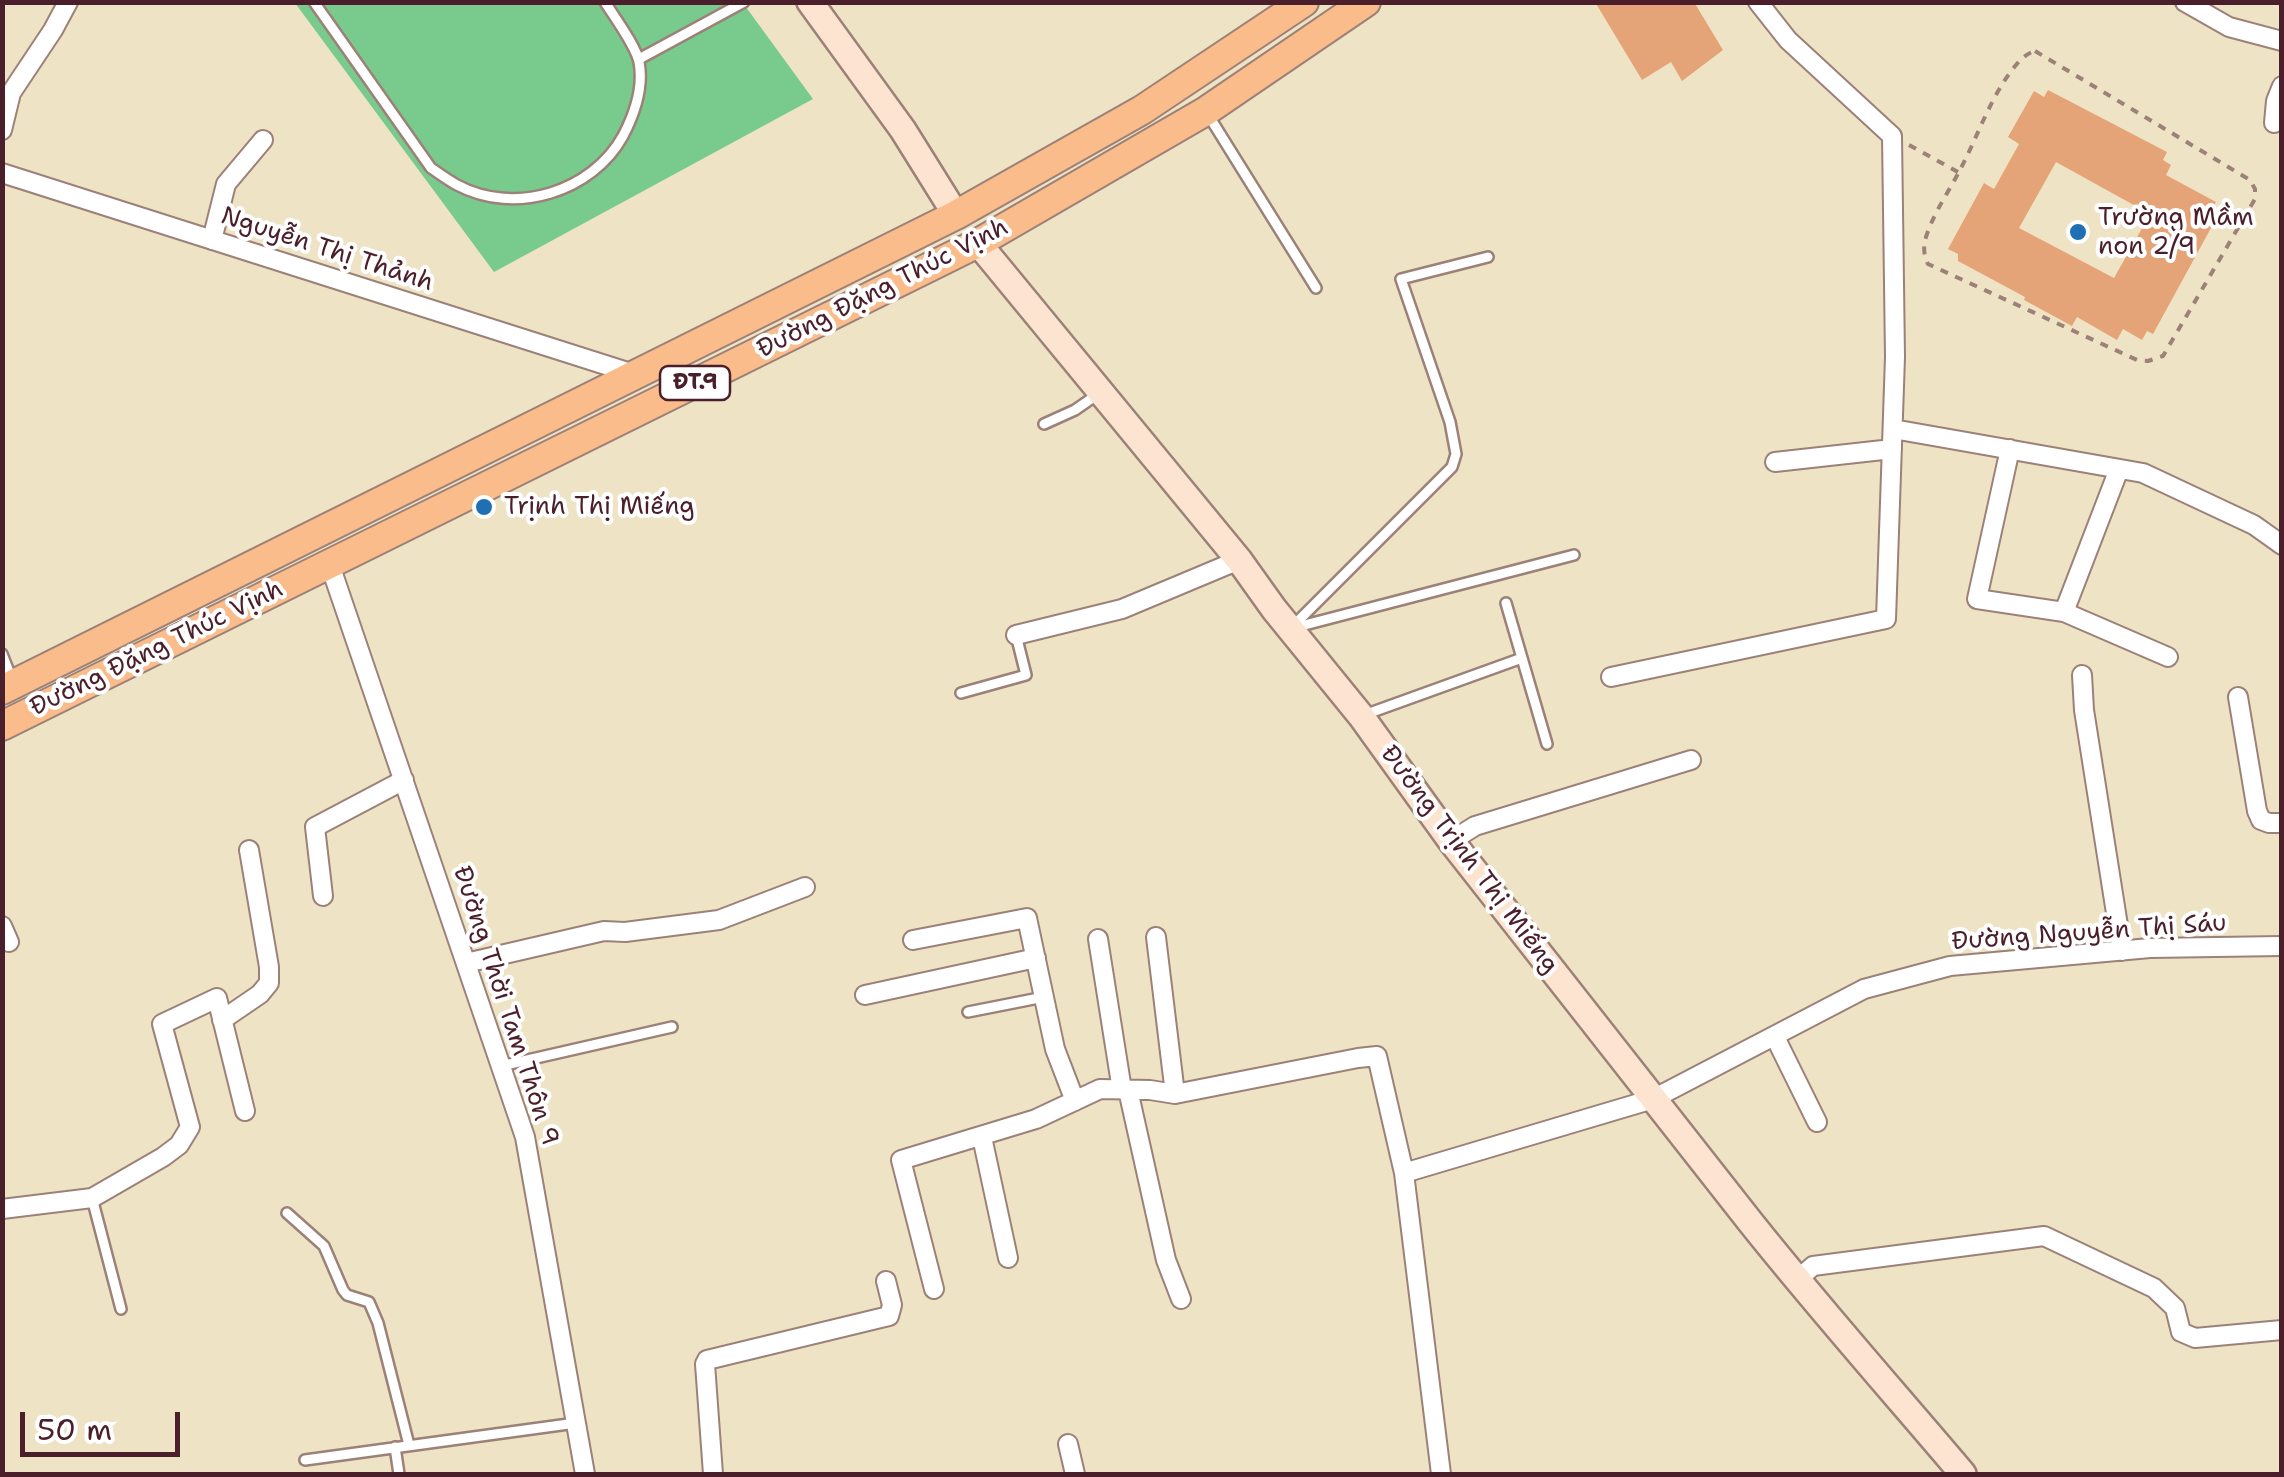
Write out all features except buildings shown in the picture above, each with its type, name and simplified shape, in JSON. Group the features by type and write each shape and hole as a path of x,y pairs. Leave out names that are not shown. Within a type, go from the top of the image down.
{"main road":[{"path":"810,2 903,130 978,243"},
{"name":"Đường Đặng Thúc Vịnh","path":"8,688 956,214 1142,110 1304,2"},
{"name":"Đường Đặng Thúc Vịnh","path":"2,726 978,243 1206,111 1366,2"},
{"name":"Đường Trịnh Thị Miếng","path":"978,243 1238,560 1361,716 1451,841 1797,1280 1963,1474"}],"street":[{"path":"2,130 11,93 68,2"},
{"path":"1611,677 1886,618 1895,357 1892,136 1788,40 1758,2"},
{"path":"2185,2 2229,27 2282,42"},
{"path":"2274,123 2282,86"},
{"path":"212,240 226,184 263,140"},
{"name":"Nguyễn Thị Thảnh","path":"2,173 637,375"},
{"path":"1892,428 2143,473 2254,525 2282,544"},
{"path":"1775,462 1892,449"},
{"path":"2010,449 1977,600 2064,612 2168,657"},
{"path":"2064,612 2119,469"},
{"path":"1016,634 1122,609 1238,560"},
{"name":"Đường Thời Tam Thôn 9","path":"330,564 525,1137 585,1474"},
{"path":"2082,675 2084,710 2122,951"},
{"path":"2238,696 2257,811 2261,820 2282,823"},
{"path":"1451,841 1474,826 1691,760"},
{"path":"323,896 315,827 404,780"},
{"path":"222,1020 260,994 269,983 250,850"},
{"path":"466,963 604,930 625,932 719,920 805,887"},
{"path":"914,940 1027,918 1055,1049 1075,1101"},
{"path":"1156,936 1175,1094"},
{"path":"1098,939 1125,1090 1166,1260 1181,1299"},
{"name":"Đường Nguyễn Thị Sáu","path":"1404,1173 1654,1100 1864,989 1950,966 2122,951 2282,946"},
{"path":"865,994 1036,958"},
{"path":"2,1209 92,1198 179,1144 190,1127 162,1024 217,998 245,1112"},
{"path":"1775,1036 1817,1122"},
{"path":"934,1288 901,1160 1036,1119 1100,1089 1175,1094 1377,1056 1404,1173 1441,1474"},
{"path":"982,1137 1008,1258"},
{"path":"1797,1280 1813,1266 2044,1236 2154,1288 2175,1308 2181,1332 2195,1338 2282,1330"},
{"path":"713,1474 707,1360 889,1316 892,1305 886,1281"},
{"path":"1068,1444 1075,1474"}],"lane":[{"path":"314,2 431,168 458,186 488,196 535,199 580,182 613,154 631,120 640,91 639,59 605,2"},
{"path":"639,59 744,2"},
{"path":"1206,111 1316,288"},
{"path":"1290,628 1452,467 1456,454 1450,422 1401,280 1488,257"},
{"path":"1044,424 1075,410 1100,392"},
{"path":"1290,628 1574,555"},
{"path":"1506,603 1547,744"},
{"path":"961,693 1026,675 1016,634"},
{"path":"2,654 8,688"},
{"path":"1361,716 1522,658"},
{"path":"968,1012 1044,997"},
{"path":"501,1066 672,1027"},
{"path":"92,1198 121,1309"},
{"path":"287,1213 324,1246 343,1290 369,1302 378,1323 409,1445"},
{"path":"305,1460 576,1423"},
{"path":"395,1447 398,1474"}],"path":[{"path":"2034,51 2250,180 2256,189 2255,200 2163,356 2148,361 2138,360 1928,264 1923,254 1926,237 1959,173 2013,68 2034,51"},
{"path":"1892,136 1959,173"}],"green space":[{"path":"295,3 743,3 813,99 494,272"}],"place":[{"name":"Trường Mầm non 2/9","path":"2078,232"},
{"name":"Trịnh Thị Miếng","path":"484,507"}]}
